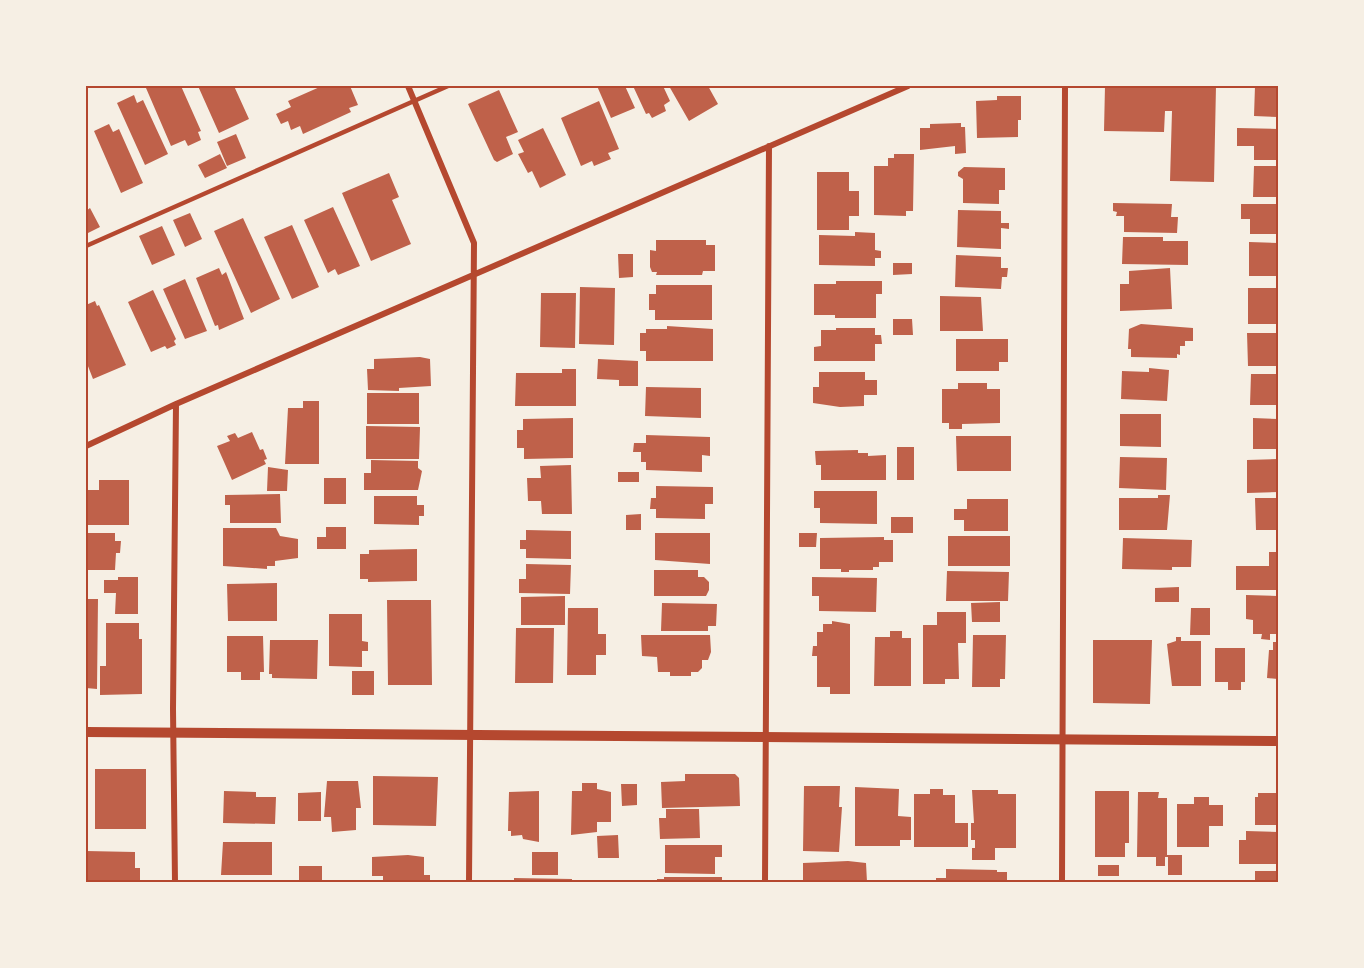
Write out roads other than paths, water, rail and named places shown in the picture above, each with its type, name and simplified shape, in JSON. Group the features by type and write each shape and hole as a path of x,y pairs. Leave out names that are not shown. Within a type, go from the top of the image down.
{"street":[{"path":"408,86 474,243 469,882"},
{"path":"86,446 176,404 473,277 908,86"},
{"path":"1062,882 1065,86"},
{"path":"765,882 770,146"},
{"path":"175,882 176,404"},
{"path":"86,732 1278,741"}],"lane":[{"path":"86,246 448,86"}]}
